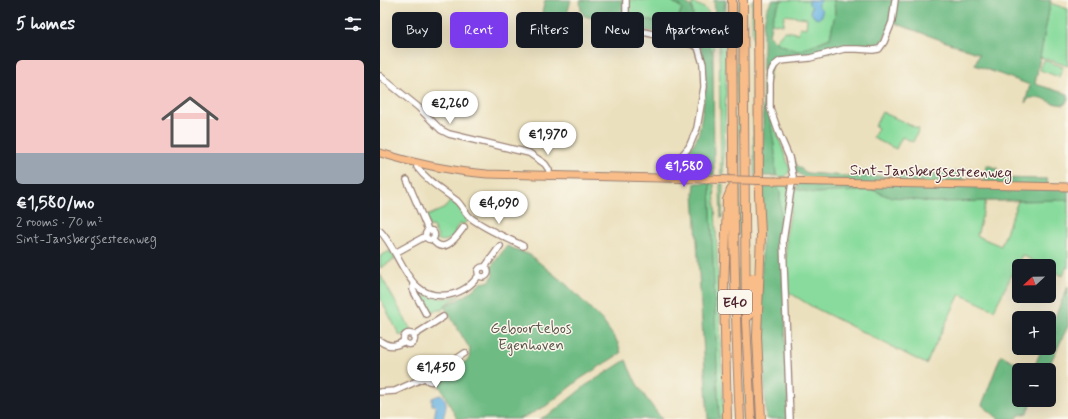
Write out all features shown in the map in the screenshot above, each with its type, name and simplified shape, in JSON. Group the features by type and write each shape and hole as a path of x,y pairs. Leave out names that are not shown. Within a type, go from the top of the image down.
{"highway":[{"name":"E40","path":"732,0 733,185 736,332 740,419"},
{"name":"E40","path":"743,0 746,322 751,419"},
{"path":"758,0 760,234 757,336 761,419"},
{"path":"727,419 728,399 724,289 727,200 733,185"},
{"path":"746,322 751,313 759,195"},
{"path":"728,399 732,419"}],"main road":[{"name":"Sint-Jansbergsesteenweg","path":"380,153 417,164 462,172 549,176 1068,187"}],"street":[{"path":"626,0 626,28 688,42 698,47 703,64 704,87 697,128 689,147 667,174"},
{"path":"790,419 783,241 793,176 789,157 777,130 770,108 771,72 775,65 780,61 810,58 844,49 879,49 884,42 892,22 895,0"},
{"path":"380,76 418,107 441,130 449,134 529,153 545,164 549,170 549,176"},
{"path":"417,164 416,167 421,173 440,190 457,201 469,216 486,228 523,246"},
{"path":"396,253 426,236 428,230 407,180"},
{"path":"426,236 428,239 432,239 437,244 447,245 453,241 464,227"},
{"path":"428,230 435,233 435,236 432,239"},
{"path":"380,231 396,253 408,277 413,283 433,294 448,295 466,289 479,275 478,269 485,267 500,246"},
{"path":"413,283 413,290 426,314"},
{"path":"380,341 389,346 400,344 404,341 406,334 409,333 413,336 443,317"},
{"path":"380,392 395,391 426,377 426,373 429,370 436,372 465,353"}],"green space":[{"path":"545,0 571,0 568,12 542,12"},
{"path":"580,0 624,0 624,12 591,12 591,18 584,16 581,10"},
{"path":"629,0 670,0 682,8 680,12 652,12 652,20 644,19 644,12 628,12"},
{"path":"670,0 682,0 692,7 692,12 680,12 682,8"},
{"path":"714,0 726,0 723,12 715,12"},
{"path":"736,0 739,0 739,12 736,12"},
{"path":"752,0 756,0 756,176 754,176"},
{"path":"772,0 782,0 774,13 769,36 779,44 798,51 830,38 835,14 834,0 1051,0 1035,84 1068,94 1068,100 1064,105 1052,103 1043,98 1030,98 1025,103 1030,85 975,65 979,54 892,22 881,44 876,48 857,46 807,57 777,60 772,63 768,83 768,93 775,152 776,176 763,176 763,26 767,9"},
{"path":"782,0 834,0 835,14 830,38 798,51 775,41 784,31 798,33 800,27 806,28 807,18 784,15 783,25 771,23 775,11"},
{"path":"692,2 704,8 708,12 693,12"},
{"path":"726,2 726,12 723,12"},
{"path":"1050,3 1068,9 1068,66 1040,57"},
{"path":"644,19 652,20 652,32 644,30"},
{"path":"710,48 714,48 713,54"},
{"path":"710,48 713,54 714,175 678,175 673,172 673,170 693,145 700,128 706,86 701,49"},
{"path":"719,48 726,48 723,175 721,175"},
{"path":"736,48 739,48 740,176 737,176"},
{"path":"1044,60 1063,67 1059,77 1040,70"},
{"path":"768,108 790,169 785,177 776,176 774,146"},
{"path":"882,112 919,129 913,142 902,137 896,149 873,138 878,128 875,126"},
{"path":"792,154 797,166 807,173 846,176 904,176 964,171 963,181 984,182 986,165 997,168 996,178 1047,179 1048,186 1068,187 1068,200 931,202 887,196 873,190 814,193 795,189 804,177 796,172 790,156"},
{"path":"695,183 710,183 719,419 708,419 694,193"},
{"path":"710,183 714,184 724,419 719,419"},
{"path":"720,184 723,184 722,218 721,218"},
{"path":"740,184 740,235 738,235 737,185"},
{"path":"763,185 777,185 780,192 789,419 766,419 761,303"},
{"path":"777,185 789,185 789,188 782,241 780,192"},
{"path":"795,189 814,193 873,190 887,196 931,202 986,201 977,236 1001,246 1018,201 1068,200 1068,268 1066,267 1063,276 1056,272 1056,259 1030,259 1022,255 1020,259 1012,259 1012,275 994,310 960,294 926,364 811,306 787,291 786,236"},
{"path":"451,200 469,218 463,225 460,223 455,230 456,232 450,239 445,241 436,239 438,237 433,226 430,227 425,217 445,208"},
{"name":"Geboortebos Egenhoven","path":"507,246 530,255 568,286 602,320 618,343 621,353 580,379 546,406 522,418 457,419 439,384 442,378 469,359 470,349 444,306 465,296 481,283 491,280 493,275 491,267"},
{"path":"390,251 395,259 380,268 380,256"},
{"path":"738,270 741,270 746,419 743,419"},
{"path":"380,274 411,330 400,336 380,298"},
{"path":"1068,286 1068,326 1056,351 1056,314"},
{"path":"415,289 426,295 437,298 449,298 461,295 446,304 442,310 435,310 428,314"},
{"path":"1001,355 1016,363 1012,363 1012,407 1030,407 1027,413 1019,415 1016,419 999,419 982,405"},
{"path":"1039,355 1054,355 1050,363 1036,363"},
{"name":"Geboortebos Egenhoven","path":"626,360 637,384 662,419 540,419 553,412 585,386"}],"water":[{"path":"809,0 822,0 817,5 822,10 822,16 817,19 810,11 812,7 809,4"},
{"path":"440,395 446,402 445,412 443,419 434,419 436,408 435,405 432,405 432,398"}]}
